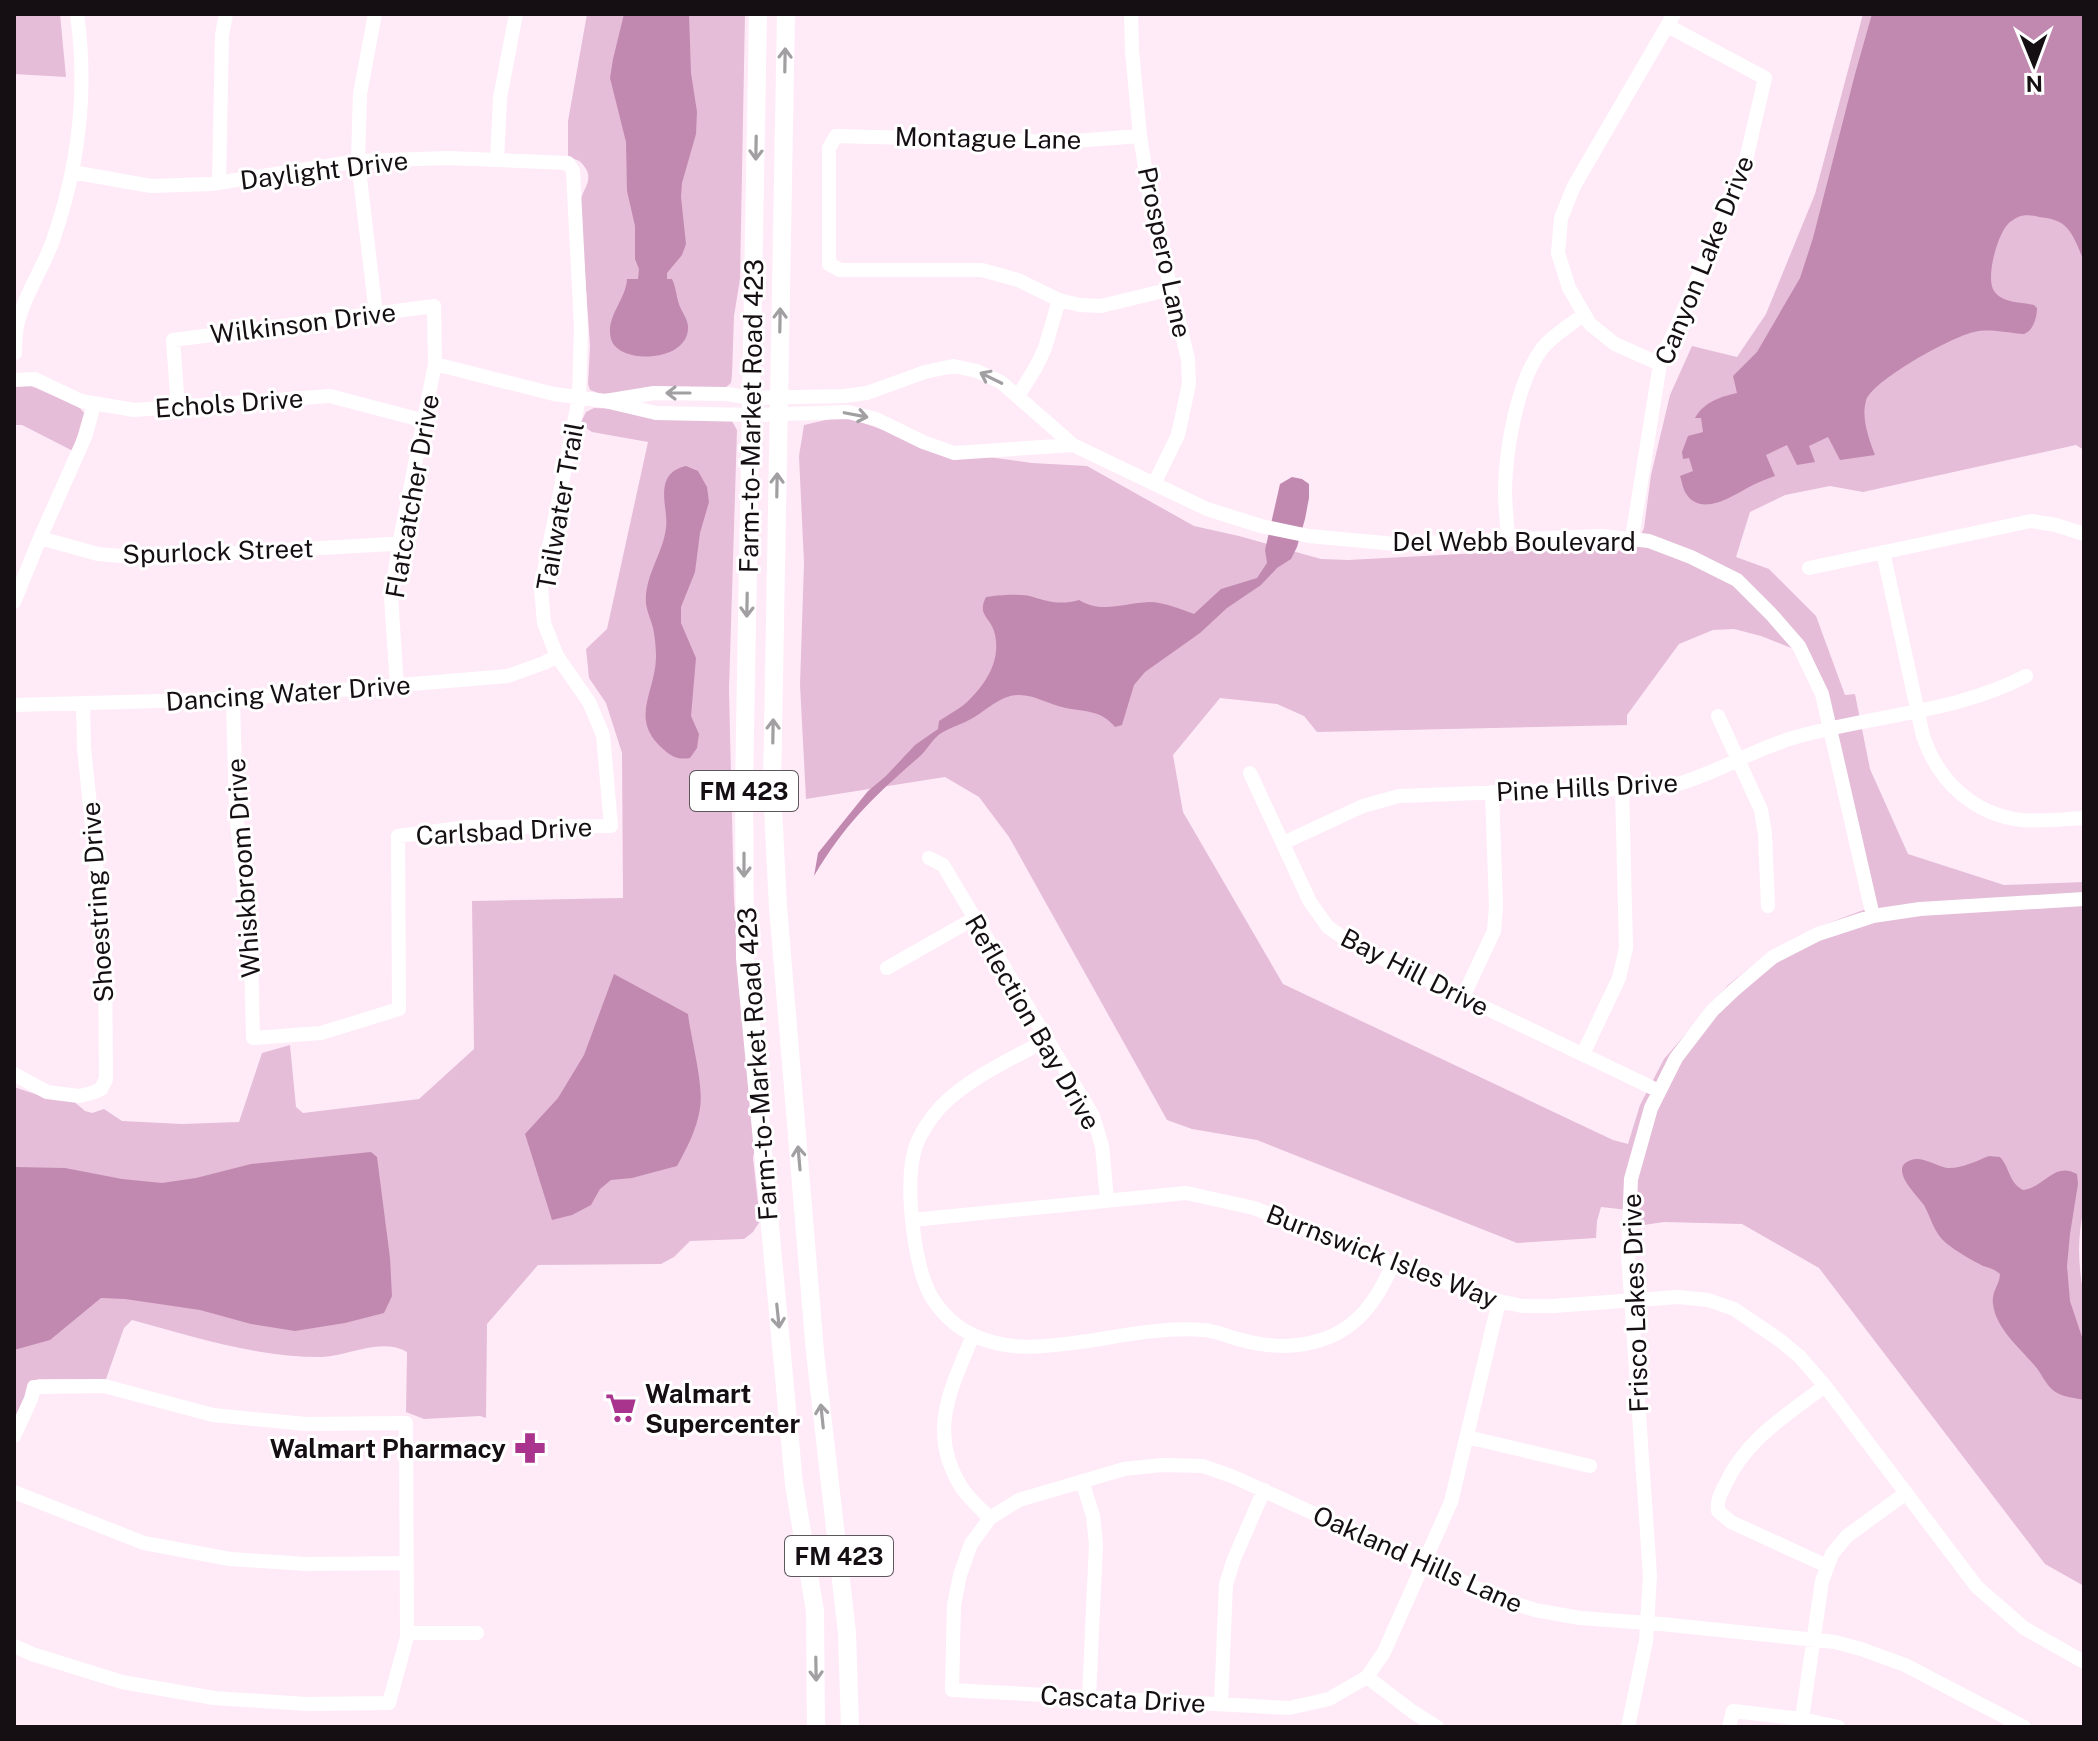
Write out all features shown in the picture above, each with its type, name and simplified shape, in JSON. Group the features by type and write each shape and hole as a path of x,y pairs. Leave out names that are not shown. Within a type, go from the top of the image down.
{"main road":[{"name":"Farm-to-Market Road 423","path":"758,14 744,788 745,958 794,1484 815,1611 816,1727"},
{"name":"Farm-to-Market Road 423","path":"786,14 772,788 778,907 815,1352 847,1633 850,1727"},
{"path":"770,1238 805,1235"},
{"path":"794,1484 829,1480"}],"street":[{"path":"14,373 17,368 16,323 52,244 72,172 80,124 82,68 77,14"},
{"path":"219,183 222,35 226,14"},
{"path":"375,14 360,94 358,161 376,314"},
{"path":"497,160 500,98 516,14"},
{"name":"Prospero Lane","path":"1131,14 1140,136 1152,210 1188,359 1189,384 1178,435 1154,484"},
{"path":"1660,364 1615,344 1590,324 1569,288 1558,253 1561,218 1574,186 1671,20"},
{"name":"Canyon Lake Drive","path":"1632,538 1660,364 1735,192 1746,160 1765,78 1671,20"},
{"name":"Montague Lane","path":"1059,300 1018,280 982,270 840,270 829,264 829,148 836,136 1060,142 1140,136"},
{"name":"Daylight Drive","path":"72,172 151,186 219,183 358,161 448,158 568,163 573,171"},
{"name":"Tailwater Trail","path":"573,171 581,327 579,398 541,587 544,623 557,656 589,702 603,735 611,826"},
{"path":"1018,396 1045,348 1059,300 1101,306 1171,289"},
{"name":"Wilkinson Drive","path":"178,407 173,340 434,306"},
{"name":"Flatcatcher Drive","path":"397,686 391,597 435,364 434,306"},
{"path":"1508,539 1506,467 1526,375 1542,348 1584,314"},
{"name":"Echols Drive","path":"15,354 35,379 94,405 134,410 330,396 425,421"},
{"name":"Del Webb Boulevard","path":"435,364 554,394 605,401 656,413 779,406 867,393 925,372 953,366 977,371 1001,382 1073,445 1207,509 1261,526 1309,536 1396,544 1601,536 1632,538 1686,554 1737,580 1799,646 1822,694 1873,916"},
{"name":"Echols Drive","path":"14,380 35,379"},
{"name":"Del Webb Boulevard","path":"605,401 654,393 727,394 751,407"},
{"path":"14,602 85,437 94,405"},
{"name":"Del Webb Boulevard","path":"779,406 848,412 876,419 954,453 1073,445"},
{"path":"1809,568 2031,521 2084,534"},
{"name":"Spurlock Street","path":"40,538 98,554 146,558 399,545"},
{"path":"1883,552 1925,743 1949,783 1970,801 1994,813 2020,819 2084,818"},
{"name":"Dancing Water Drive","path":"14,705 233,699 508,676 557,656"},
{"name":"Pine Hills Drive","path":"1283,843 1363,806 1399,796 1671,786 1698,779 1794,738 1977,698 2026,676"},
{"name":"Whiskbroom Drive","path":"233,699 236,814 251,950 253,1038 321,1033 399,1009"},
{"name":"Shoestring Drive","path":"14,1074 47,1092 79,1096 101,1089 106,1079 105,951 84,748 83,704"},
{"path":"1718,716 1761,810 1768,906"},
{"name":"Bay Hill Drive","path":"1250,773 1310,902 1328,927 1352,944 1659,1091"},
{"path":"1583,1054 1619,978 1626,948 1622,788"},
{"path":"1463,997 1494,931 1492,792"},
{"name":"Carlsbad Drive","path":"399,1009 398,836 468,827 611,826"},
{"name":"Reflection Bay Drive","path":"929,858 943,865 1093,1116 1102,1146 1107,1200"},
{"name":"Frisco Lakes Drive","path":"1628,1727 1646,1641 1650,1576 1628,1253 1631,1179 1647,1121 1676,1058 1712,1011 1734,990 1773,957 1818,934 1873,916 1920,909 2084,899"},
{"path":"887,968 975,918"},
{"path":"1048,1039 946,1100 931,1118 914,1151 912,1220 921,1269 930,1295 947,1318 973,1335 1006,1347 1039,1348 1169,1329 1207,1330 1268,1347 1296,1346 1322,1340 1350,1326 1382,1290 1393,1264"},
{"name":"Burnswick Isles Way","path":"912,1220 1186,1193 1254,1208 1393,1264 1522,1306 1678,1297 1708,1300 1734,1309 1800,1357 1977,1587 2024,1628 2084,1662"},
{"name":"Cascata Drive","path":"952,1690 1289,1708 1329,1699 1367,1677 1384,1652 1451,1502 1499,1301"},
{"path":"973,1335 946,1403 944,1432 948,1459 961,1487 990,1518"},
{"path":"14,1436 34,1387 104,1386 213,1415 306,1424 406,1423 407,1633 389,1703 307,1704 214,1698 122,1682 14,1646"},
{"path":"1825,1386 1754,1440 1732,1468 1717,1503 1718,1511 1731,1522 1827,1566"},
{"path":"1467,1437 1590,1466"},
{"name":"Oakland Hills Lane","path":"952,1690 954,1605 960,1575 971,1544 990,1518 1019,1500 1124,1469 1162,1465 1203,1466 1264,1490 1501,1599 1535,1610 1580,1618 1814,1639 1861,1649 1905,1665 2024,1727"},
{"path":"1082,1481 1093,1516 1096,1544 1089,1697"},
{"path":"1221,1704 1226,1584 1264,1490"},
{"path":"14,1492 144,1543 230,1559 307,1564 406,1563"},
{"path":"1802,1719 1822,1581 1832,1554 1847,1536 1906,1493"},
{"path":"407,1633 477,1633"},
{"path":"1367,1677 1437,1727"},
{"path":"1729,1727 1733,1711 1802,1719 1838,1727"}],"shaded area":[{"path":"14,14 60,14 66,77 14,74"},
{"path":"587,14 745,14 740,279 734,316 731,383 725,388 601,394 590,390 580,203 588,176 581,162 568,157 568,121"},
{"path":"624,14 689,14 696,134 682,183 686,244 682,255 667,273 667,279 672,279 688,327 685,339 677,348 652,356 626,353 616,347 610,331 627,279 638,279 639,269 635,259 635,226 627,191 626,142 610,78"},
{"path":"1863,14 2084,14 2084,450 2076,445 1863,492 1830,486 1785,495 1750,512 1736,557 1769,569 1816,616 1845,695 1855,694 1870,769 1908,854 2004,885 2084,882 2084,1208 2079,1252 2084,1296 2084,1586 2045,1564 1819,1268 1742,1224 1664,1222 1637,1226 1637,1211 1601,1207 1596,1238 1517,1243 1257,1140 1192,1129 1167,1120 1009,837 979,797 945,777 806,799 800,685 804,563 799,456 804,425 843,416 921,443 981,456 1087,466 1194,526 1321,559 1554,549 1634,551 1644,528 1651,475 1670,395 1692,346 1737,357 1766,314 1815,194","holes":["1734,629 1794,649 1819,702 1866,909 1818,927 1767,954 1728,985 1664,1059 1640,1105 1628,1144 1613,1140 1283,984 1183,812 1173,755 1220,698 1277,704 1304,716 1317,732 1627,725 1627,715 1679,644 1713,630"]},
{"path":"1872,14 2084,14 2084,261 2072,235 2061,223 2031,215 2014,219 2005,227 1997,244 1992,285 2002,298 2037,308 2030,330 2024,334 1986,330 1964,335 1914,360 1882,382 1871,392 1864,414 1875,455 1840,460 1828,437 1809,446 1815,462 1797,465 1787,445 1766,455 1775,476 1727,499 1701,504 1687,495 1684,488 1680,476 1693,471 1689,458 1683,459 1682,452 1688,436 1703,432 1701,418 1695,418 1703,408 1719,398 1737,393 1733,376 1757,352 1800,278"},
{"path":"29,385 79,407 84,413 73,451 22,425 14,425 14,386"},
{"path":"594,408 732,421 737,430 729,690 734,900 760,1221 744,1239 690,1241 674,1257 661,1264 538,1265 487,1324 486,1418 424,1419 406,1412 407,1352 397,1348 376,1347 322,1357 273,1354 132,1320 124,1328 106,1379 38,1379 32,1383 14,1428 14,1087 41,1096 71,1099 92,1113 104,1109 122,1121 182,1124 239,1122 262,1053 290,1045 296,1107 303,1113 419,1099 474,1049 472,901 623,898 622,753 606,703 589,678 586,649 607,629 648,442 592,432 580,424 586,412"},
{"path":"686,466 698,471 707,487 709,502 700,533 695,572 681,607 681,623 696,658 691,716 699,734 697,748 690,758 682,759 663,749 647,727 646,705 656,658 646,594 666,528 665,485 673,472"},
{"path":"1292,477 1309,484 1309,498 1291,559 1200,633 1145,672 1134,685 1122,725 1115,727 1099,715 1031,697 1019,695 999,700 936,737 861,812 814,876 818,853 868,791 915,745 938,729 939,721 967,702 988,676 995,659 996,641 992,626 983,612 986,597 1023,595 1056,602 1079,600 1104,607 1155,602 1194,614 1221,589 1257,578 1267,563 1265,550 1280,484"},
{"path":"614,974 688,1014 700,1087 699,1116 677,1166 632,1178 611,1180 600,1189 591,1205 572,1215 552,1220 525,1134 558,1098 584,1055"},
{"path":"371,1152 377,1157 390,1258 392,1296 384,1313 295,1331 251,1324 200,1310 101,1298 50,1340 14,1350 14,1167 65,1168 162,1183 251,1164"},
{"path":"1989,1156 2000,1157 2015,1183 2023,1190 2062,1171 2077,1174 2067,1266 2070,1301 2084,1343 2084,1400 2054,1391 2010,1338 1999,1322 1993,1304 2000,1274 1942,1239 1903,1175 1904,1164 1911,1160 1920,1159 1952,1168"}],"place":[{"name":"Walmart Supercenter","path":"621,1408"},
{"name":"Walmart Pharmacy","path":"530,1448"}]}
